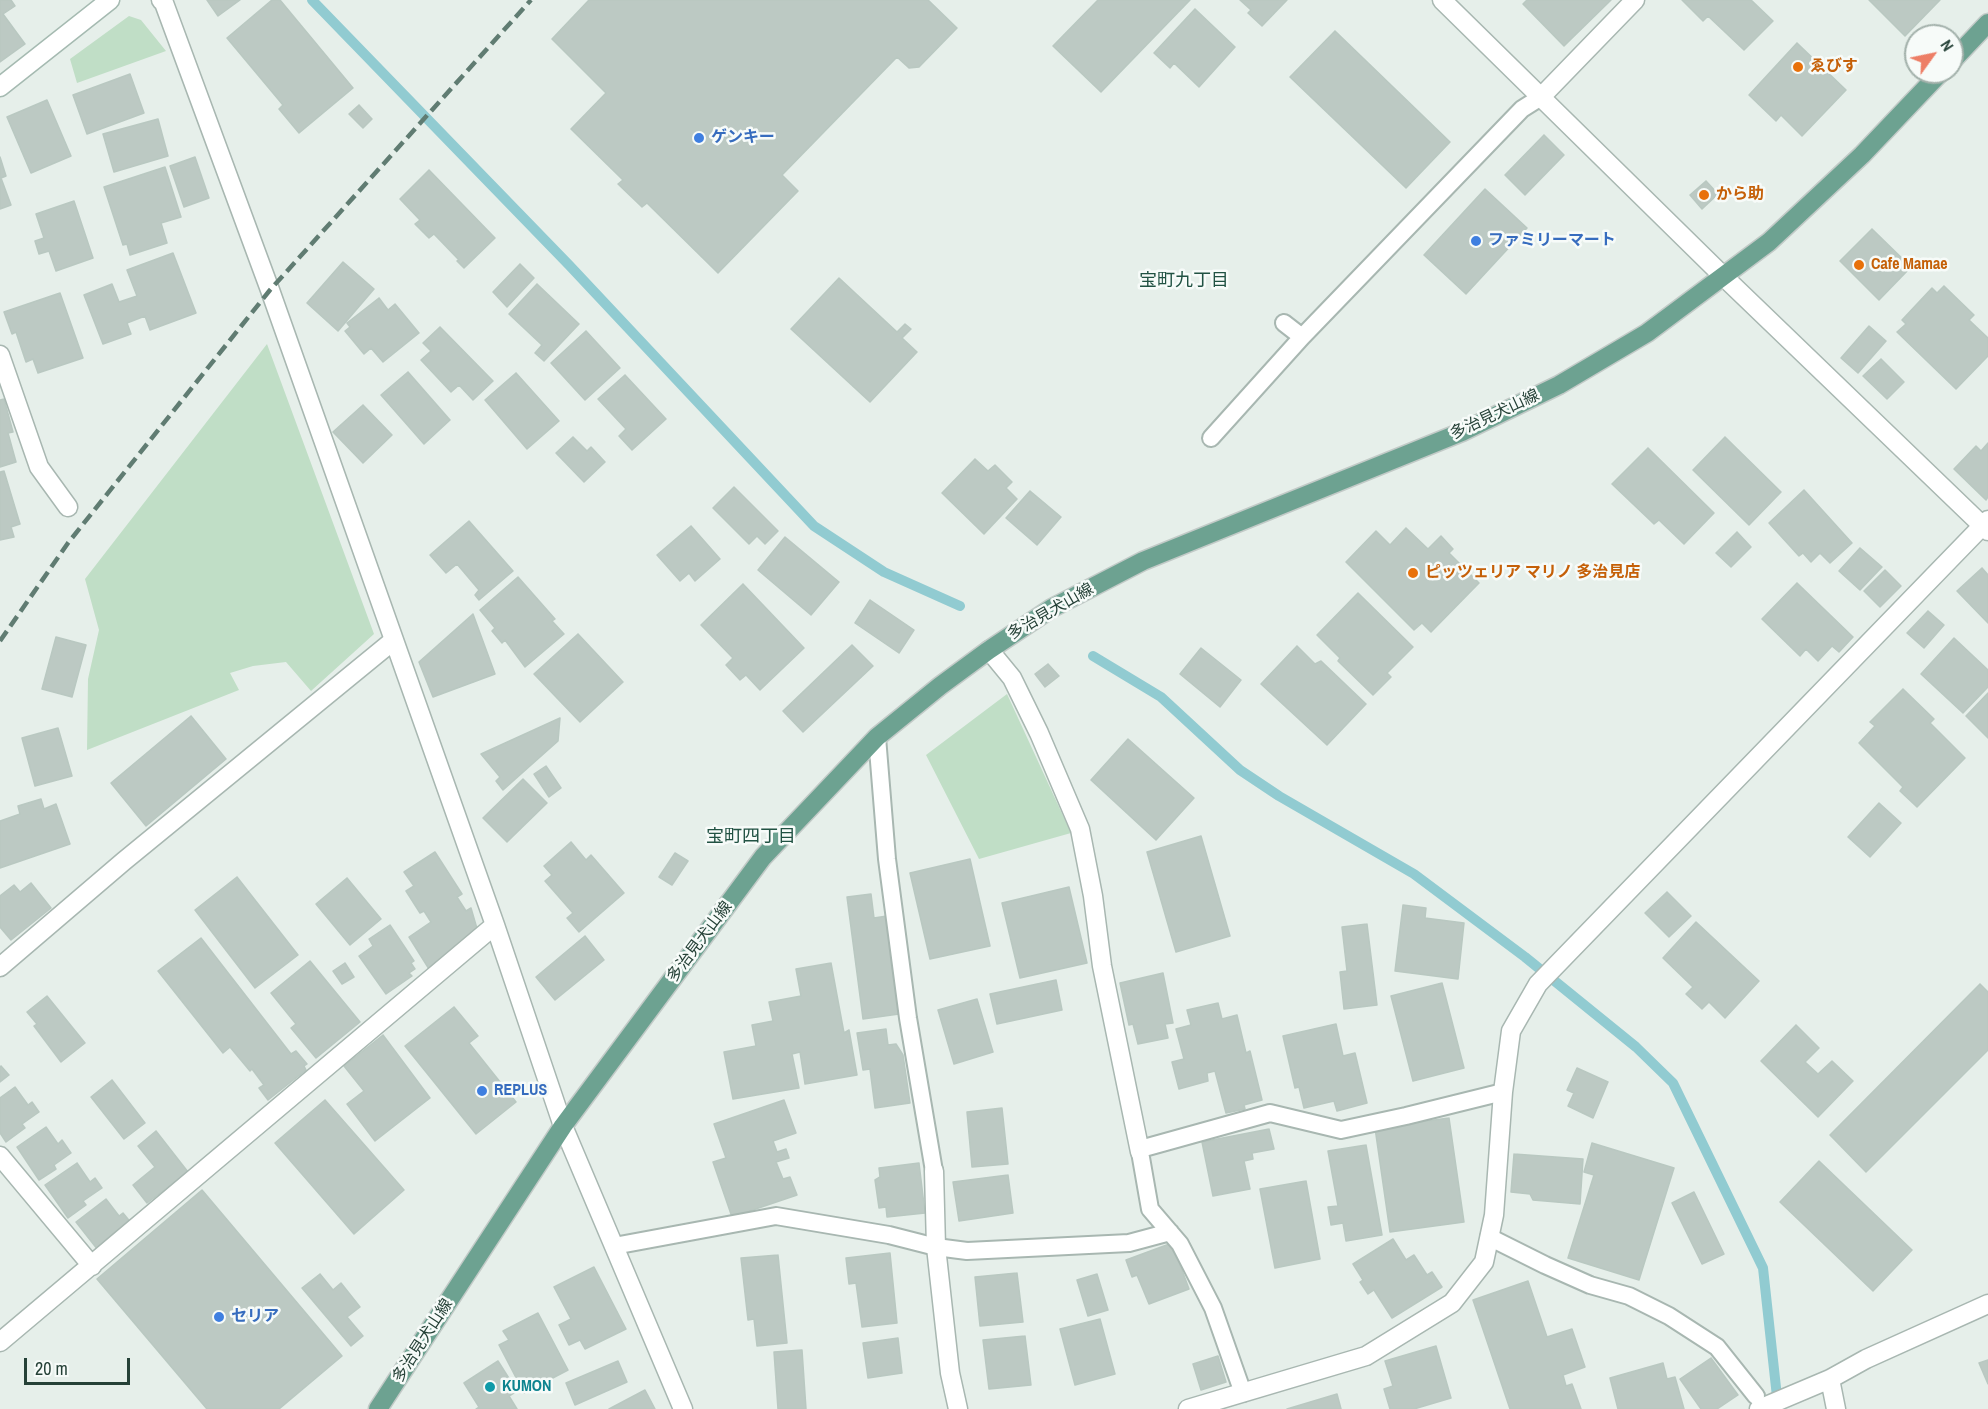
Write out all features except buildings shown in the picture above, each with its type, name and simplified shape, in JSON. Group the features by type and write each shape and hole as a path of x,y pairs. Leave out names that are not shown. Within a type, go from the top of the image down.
{"main road":[{"path":"1964,48 1988,23"},
{"name":"多治見犬山線","path":"378,1409 563,1126 763,857 877,737 940,686 1052,608 1143,561 1462,432 1559,385 1647,333 1769,242 1862,154 1929,84"}],"street":[{"path":"0,87 110,0"},
{"path":"161,0 266,279 495,925 563,1126 683,1409"},
{"path":"1191,1409 1366,1356 1452,1303 1484,1262 1494,1215 1503,1092 1511,1030 1538,984 1986,526 1723,276 1442,0"},
{"path":"1541,97 1635,0"},
{"path":"0,355 39,467 68,507"},
{"path":"0,967 124,861 394,640"},
{"path":"989,650 1016,686 1080,830 1093,896 1102,966 1140,1152"},
{"path":"0,1342 495,925"},
{"path":"0,1156 92,1266"},
{"path":"934,1171 936,1247 950,1373 957,1409"},
{"path":"1759,1404 1800,1392 1830,1379 1866,1359 1988,1304"},
{"path":"1830,1379 1836,1409"}],"lane":[{"path":"1211,438 1302,337 1522,109 1541,97"},
{"path":"1284,323 1302,337"},
{"path":"877,737 887,859 908,1018 934,1171"},
{"path":"1243,1393 1213,1308 1180,1244 1150,1209 1140,1152 1144,1148 1270,1113 1341,1130 1503,1092"},
{"path":"614,1246 776,1216 967,1251 1129,1244 1170,1232"},
{"path":"1490,1237 1590,1285 1629,1296 1669,1316 1717,1347 1759,1404"}],"green space":[{"path":"129,16 141,20 166,51 77,83 70,59"},
{"path":"267,344 374,634 311,691 286,662 253,666 230,673 239,690 87,750 88,679 99,630 85,579"},
{"path":"1007,694 1071,833 979,859 926,755"}],"waterway":[{"path":"312,0 569,265 814,526 884,572 960,606"},
{"path":"1093,656 1161,697 1240,770 1279,796 1414,874 1525,957 1636,1047 1673,1083 1763,1268 1778,1406"}],"railway":[{"path":"0,641 68,543 270,290 531,0"}],"place":[{"name":"ゑびす","path":"1798,67"},
{"name":"ゲンキー","path":"699,138"},
{"name":"から助","path":"1704,195"},
{"name":"ファミリーマート","path":"1476,241"},
{"name":"Cafe Mamae","path":"1859,265"},
{"name":"ピッツェリア マリノ 多治見店","path":"1413,573"},
{"name":"REPLUS","path":"482,1091"},
{"name":"セリア","path":"219,1317"},
{"name":"KUMON","path":"490,1387"}],"district":[{"name":"宝町九丁目","path":"1184,281"},
{"name":"宝町四丁目","path":"751,837"}]}
